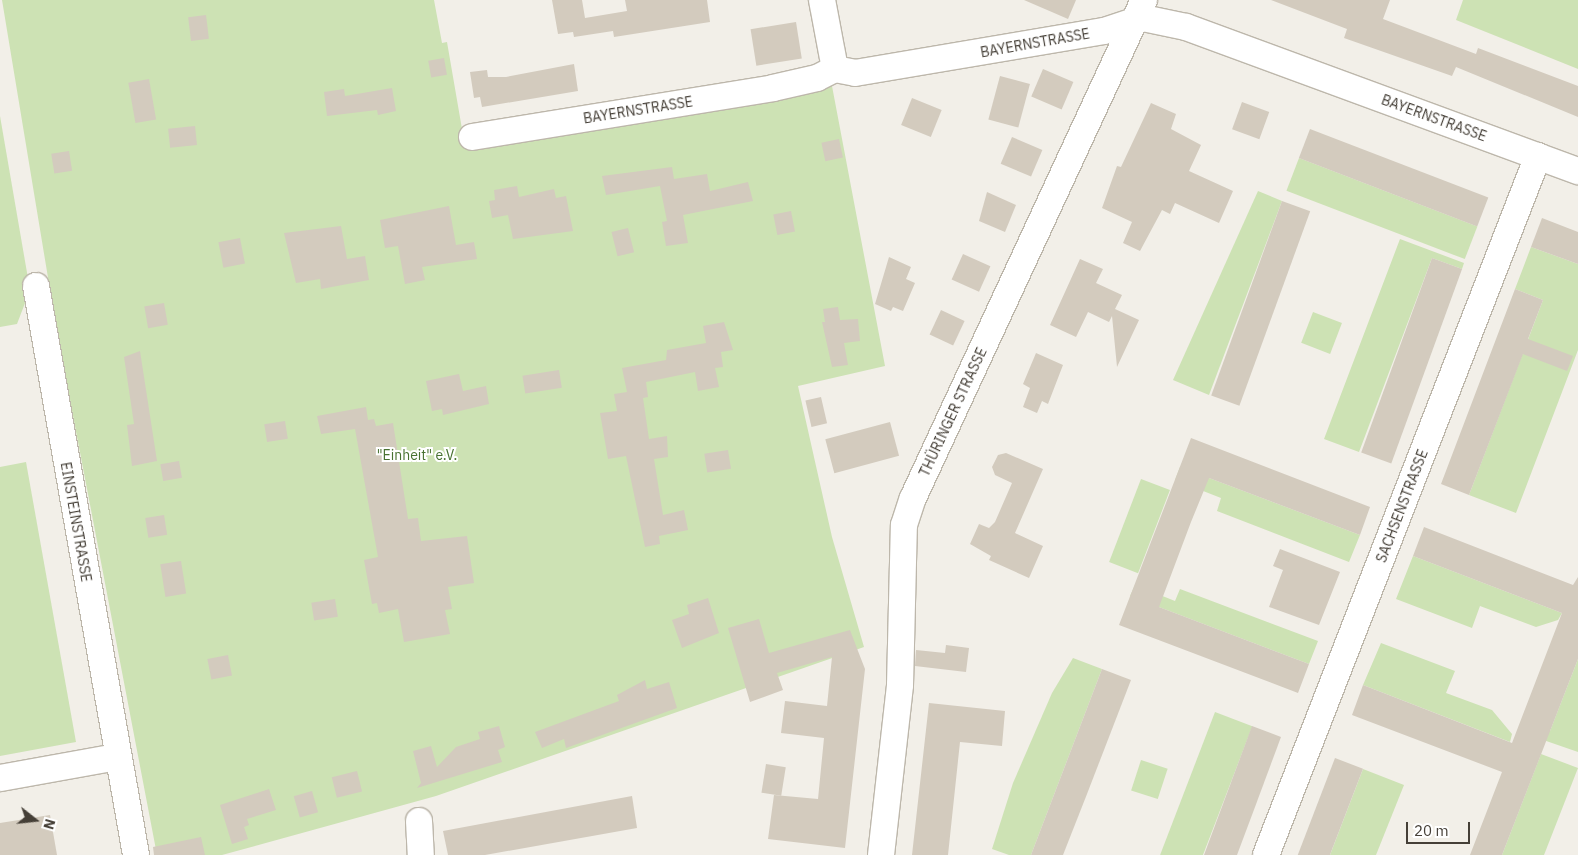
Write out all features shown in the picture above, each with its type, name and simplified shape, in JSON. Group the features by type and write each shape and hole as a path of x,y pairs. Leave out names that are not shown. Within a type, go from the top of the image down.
{"street":[{"path":"822,0 835,69"},
{"name":"THÜRINGER STRASSE","path":"881,855 900,685 904,525 913,498 1144,0"},
{"name":"BAYERNSTRASSE","path":"472,138 773,88 817,78 835,69 855,73 1133,25 1143,18 1186,27 1578,171"},
{"name":"SACHSENSTRASSE","path":"1266,855 1538,156"},
{"name":"EINSTEINSTRASSE","path":"36,286 117,757 136,855"},
{"path":"0,778 117,757"},
{"path":"419,821 421,855"}],"green space":[{"name":"\"Einheit\" e.V.","path":"2,0 434,0 442,43 447,42 462,129 832,86 885,366 798,386 832,537 864,647 436,796 222,855 157,855 57,332"},
{"path":"1463,0 1578,0 1578,69 1456,20"},
{"path":"0,116 30,290 17,324 0,327"},
{"path":"1299,158 1477,226 1465,259 1286,191"},
{"path":"1258,191 1282,201 1209,395 1173,380"},
{"path":"1400,239 1464,263 1462,269 1432,258 1359,452 1324,439"},
{"path":"1531,247 1578,264 1578,350 1516,513 1469,495 1543,300 1515,289"},
{"path":"1313,312 1342,323 1330,354 1301,343"},
{"path":"26,462 76,742 0,756 0,467"},
{"path":"1180,467 1360,535 1349,562 1217,511 1221,498 1175,480"},
{"path":"1141,479 1170,490 1138,573 1109,562"},
{"path":"1413,556 1562,613 1558,620 1536,627 1480,606 1472,628 1396,599"},
{"path":"1135,585 1175,601 1180,589 1318,641 1309,664 1130,596"},
{"path":"1381,643 1455,671 1446,693 1492,710 1512,734 1510,742 1363,685"},
{"path":"1073,658 1102,669 1031,855 1009,855 992,849 1013,783 1052,693"},
{"path":"1578,659 1578,752 1526,734 1550,731"},
{"path":"1215,712 1252,726 1203,855 1160,855"},
{"path":"1541,754 1578,768 1544,855 1502,855"},
{"path":"1141,760 1168,769 1158,799 1131,790"},
{"path":"1363,769 1404,785 1376,855 1330,855"}],"building":[{"path":"552,0 582,0 585,18 627,11 625,0 707,0 710,22 614,37 613,31 574,37 573,32 558,34"},
{"path":"1024,0 1076,0 1068,19"},
{"path":"1271,0 1390,0 1383,19 1476,54 1478,48 1578,86 1578,117 1456,67 1452,76 1344,38 1347,29"},
{"path":"206,15 209,39 191,41 188,17"},
{"path":"796,22 802,59 756,66 751,29"},
{"path":"444,58 447,75 431,78 428,61"},
{"path":"574,64 578,91 482,107 480,97 474,98 470,72 487,70 488,77 506,77"},
{"path":"1043,69 1073,82 1062,110 1031,97"},
{"path":"1000,76 1030,84 1018,127 988,119"},
{"path":"149,79 156,119 135,123 128,83"},
{"path":"392,88 396,111 378,115 377,110 327,116 324,92 344,89 345,96"},
{"path":"912,98 942,110 931,137 901,125"},
{"path":"1242,102 1269,112 1259,139 1232,129"},
{"path":"1151,103 1176,114 1171,129 1201,145 1189,171 1233,191 1219,223 1175,203 1170,214 1162,210 1140,251 1123,243 1132,222 1102,208 1117,166 1121,167"},
{"path":"195,126 197,145 170,148 168,129"},
{"path":"1310,129 1488,197 1477,226 1299,158"},
{"path":"1012,137 1042,150 1031,177 1001,164"},
{"path":"839,139 843,158 825,161 821,143"},
{"path":"69,151 72,171 54,174 51,154"},
{"path":"672,167 674,179 707,174 710,191 748,182 753,201 683,215 688,243 666,246 662,222 667,221 660,186 606,195 602,176"},
{"path":"517,186 519,197 554,189 556,198 566,196 573,231 513,239 508,215 492,218 489,201 495,200 494,190"},
{"path":"987,192 1016,205 1005,232 979,221"},
{"path":"1282,201 1310,211 1239,406 1211,396"},
{"path":"449,206 456,245 474,242 477,259 422,267 425,280 405,284 398,246 385,248 380,220"},
{"path":"791,211 795,232 777,235 773,214"},
{"path":"1542,218 1578,232 1578,264 1531,247"},
{"path":"341,226 347,259 365,256 369,280 321,289 320,279 296,283 284,233"},
{"path":"628,228 634,252 618,256 612,232"},
{"path":"240,238 245,264 223,268 218,242"},
{"path":"963,254 990,266 979,292 952,280"},
{"path":"889,257 911,267 906,279 915,283 903,311 893,307 891,311 875,304"},
{"path":"1432,258 1462,269 1391,463 1361,453"},
{"path":"1080,259 1103,269 1096,283 1122,295 1115,309 1139,320 1117,367 1112,316 1109,322 1088,312 1076,337 1050,325"},
{"path":"1515,289 1543,300 1528,339 1573,356 1567,371 1523,354 1469,495 1441,484"},
{"path":"164,303 168,325 148,328 144,306"},
{"path":"838,307 840,320 858,319 860,341 844,343 848,365 832,367 822,322 825,322 823,309"},
{"path":"941,310 965,321 953,345 930,334"},
{"path":"724,322 733,350 721,352 723,367 715,368 719,387 698,391 695,372 646,382 648,397 643,398 649,439 667,436 668,457 654,459 663,515 684,510 688,530 659,536 660,544 645,547 626,456 608,459 600,413 617,411 614,394 627,392 622,368 666,360 667,350 706,343 703,326"},
{"path":"140,351 157,461 132,466 127,425 134,424 124,357"},
{"path":"1036,353 1063,365 1048,404 1042,401 1037,413 1023,407 1030,388 1023,384"},
{"path":"559,370 562,388 525,394 522,376"},
{"path":"459,374 463,391 486,386 489,404 443,415 442,409 432,411 426,381"},
{"path":"821,397 827,423 811,427 805,401"},
{"path":"366,407 368,420 374,419 376,426 393,423 408,519 418,518 421,541 467,536 474,583 448,587 452,609 445,610 450,634 404,642 398,609 379,613 377,603 372,604 364,560 378,557 355,429 321,434 317,416"},
{"path":"285,421 288,439 267,442 264,424"},
{"path":"890,422 899,456 834,473 825,439"},
{"path":"1191,438 1370,507 1360,535 1209,478 1191,522 1159,607 1309,664 1298,693 1119,625"},
{"path":"728,450 731,469 707,473 704,454"},
{"path":"1006,453 1043,469 1015,533 1043,546 1029,578 989,560 991,556 970,544 979,524 989,528 995,522 1012,483 995,475 992,467 998,455"},
{"path":"179,461 182,478 163,481 160,464"},
{"path":"164,515 167,535 148,538 145,518"},
{"path":"1424,527 1573,585 1578,577 1578,659 1502,855 1470,855 1502,772 1352,715 1363,685 1512,743 1562,613 1413,556"},
{"path":"1280,549 1340,572 1319,625 1269,607 1283,570 1273,566"},
{"path":"181,561 186,594 165,597 160,564"},
{"path":"708,598 719,633 682,648 672,620 689,614 687,605"},
{"path":"335,599 338,617 314,621 311,603"},
{"path":"759,619 769,653 850,630 865,669 845,848 768,839 774,795 818,799 824,738 781,733 785,701 827,706 832,657 777,673 783,690 750,702 728,628"},
{"path":"946,645 969,648 966,672 915,666 916,650 945,653"},
{"path":"228,655 232,676 211,680 207,659"},
{"path":"1102,669 1131,680 1063,855 1031,855"},
{"path":"645,680 647,689 669,682 677,708 566,748 564,739 542,748 535,732 619,701 617,695"},
{"path":"929,703 1005,711 1002,746 960,742 948,855 912,855"},
{"path":"499,726 505,747 498,750 502,762 417,788 421,783 413,751 431,746 437,767 456,747 480,739 478,732"},
{"path":"1252,726 1281,737 1255,807 1237,855 1204,855"},
{"path":"1335,758 1363,769 1330,855 1298,855"},
{"path":"766,764 786,767 781,796 761,793"},
{"path":"357,771 362,791 337,798 332,777"},
{"path":"269,789 276,810 247,819 249,825 244,827 248,839 232,844 220,805"},
{"path":"312,791 318,812 300,817 294,796"},
{"path":"632,796 637,828 485,855 448,855 443,831"},
{"path":"50,815 57,855 0,855 0,823"},
{"path":"201,837 205,855 154,855 153,847"}]}
